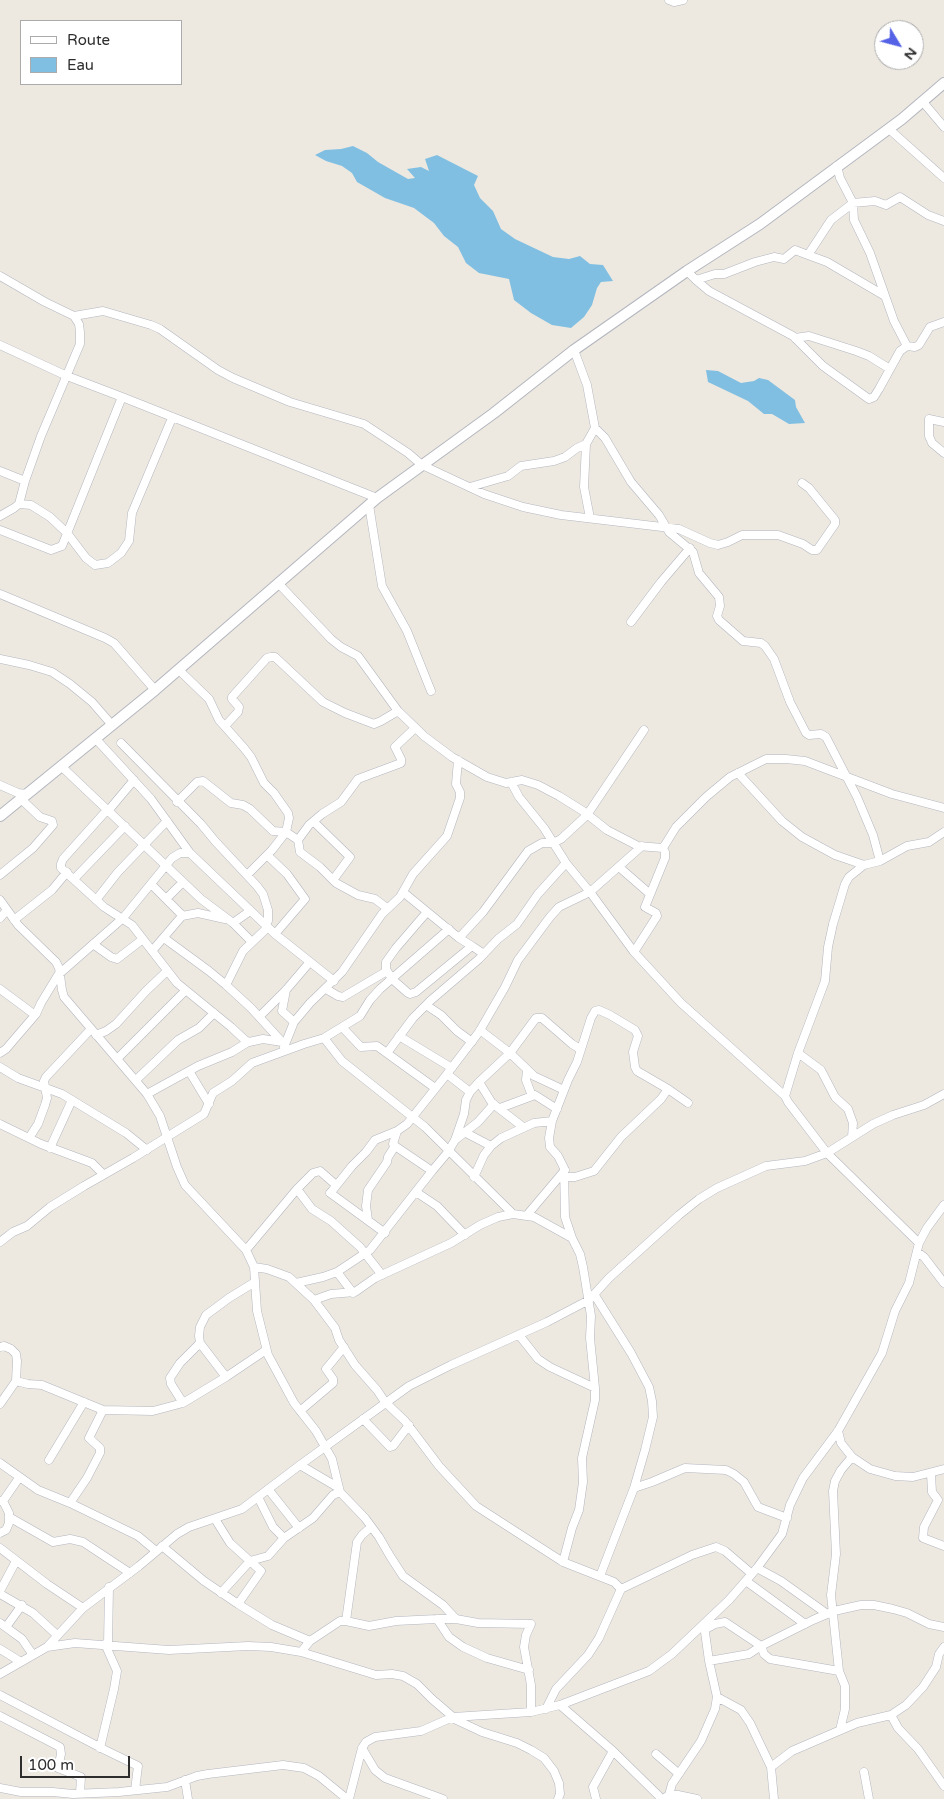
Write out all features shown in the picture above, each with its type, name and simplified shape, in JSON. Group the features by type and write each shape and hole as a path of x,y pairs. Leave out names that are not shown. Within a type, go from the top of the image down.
{"street":[{"path":"669,0 674,2 683,0"},
{"path":"0,816 156,690 377,498 494,413 574,350 760,224 889,129 944,83"},
{"path":"923,102 944,126"},
{"path":"889,129 944,178"},
{"path":"837,166 840,178 853,203 854,220 870,253 884,296 907,346"},
{"path":"808,254 831,220 853,203 874,201 886,205 900,197 928,215 944,222"},
{"path":"696,280 714,274 724,274 774,257 784,259 795,250 827,262 884,296"},
{"path":"688,271 709,291 795,338 823,366 870,399 874,397 900,351 907,346 915,347 930,327 944,322"},
{"path":"0,276 74,316 79,324 80,344 41,436 25,480 19,504 0,516"},
{"path":"74,316 104,311 152,325 218,370 233,378 290,402 364,424 408,453 422,465 492,497 523,507 561,515 684,530 718,545 742,535 778,535 803,544 812,550 817,550 821,547 835,524 835,520 811,490 802,483"},
{"path":"795,338 809,336 856,351 869,356 890,369"},
{"path":"0,345 67,376 377,498"},
{"path":"574,350 587,384 595,428 605,438 631,482 659,515 672,535 690,548 695,556 698,573 719,597 720,606 717,616 719,620 743,641 761,643 765,646 774,659 790,702 806,733 809,735 821,734 826,737 848,778 872,834 880,861"},
{"path":"0,530 52,550 62,546 122,398"},
{"path":"19,504 31,504 38,508 67,533 86,558 95,565 108,563 121,553 129,541 132,513 172,418"},
{"path":"944,422 930,419 929,436 932,443 944,453"},
{"path":"590,518 584,487 586,444 595,428"},
{"path":"470,487 508,476 522,466 554,461 566,457 577,448 586,444"},
{"path":"0,471 25,480"},
{"path":"368,505 382,586 407,631 432,691"},
{"path":"631,622 690,548"},
{"path":"278,583 331,639 358,656 398,710 415,728 458,760 488,777 506,783 522,780 538,785 559,796 608,830 626,840 642,846 663,848"},
{"path":"0,594 114,643 156,690"},
{"path":"225,726 238,712 239,707 232,699 232,696 267,658 271,657 275,658 323,702 345,713 374,724 398,710"},
{"path":"0,659 29,664 52,672 92,702 112,725"},
{"path":"179,670 209,700 219,720 251,757 259,775 288,813 289,818 286,832 247,874"},
{"path":"298,840 322,814 341,802 358,779 401,763 395,748 415,728"},
{"path":"459,938 483,912 528,851 542,843 553,843 562,839 587,815 644,730"},
{"path":"95,738 134,780 190,853 266,926 334,981"},
{"path":"121,743 177,802 201,824 247,874 260,890 268,907 266,926 240,955 226,985"},
{"path":"663,848 676,827 706,796 730,777 766,759 786,759 805,762 892,794 944,808"},
{"path":"283,1046 294,1022 349,963 387,908 403,892 414,874 437,849 449,831 460,798 460,792 456,784 458,760"},
{"path":"61,766 146,845 182,882 230,921 251,942"},
{"path":"738,773 782,821 802,837 835,855 864,865"},
{"path":"134,780 62,861 61,867 108,910 132,925 166,972 185,991 248,1042"},
{"path":"177,802 197,782 202,781 229,802 243,805 250,809 273,831 286,832 298,840 300,852 320,867 333,880 358,895 375,899 387,908"},
{"path":"511,782 519,797 544,828 566,863 634,952 681,1003 785,1096 828,1153 919,1243"},
{"path":"0,785 24,796 40,817 52,821 53,826 34,848 0,875"},
{"path":"96,900 118,872 167,821"},
{"path":"314,822 350,857 333,880"},
{"path":"74,879 125,826"},
{"path":"785,1096 798,1053 825,981 828,947 845,884 855,871 864,865 880,861 907,846 929,842 944,832"},
{"path":"385,1233 331,1194 336,1185 375,1140 397,1131 413,1117 472,1042 505,987 518,960 550,917 564,904 590,892 642,846"},
{"path":"634,952 657,916 656,913 645,907 665,858 663,848"},
{"path":"0,1053 6,1049 35,1015 60,973 123,918 177,855 190,853"},
{"path":"266,855 287,874 306,899 275,934"},
{"path":"387,1053 426,1004 484,954 493,943 517,924 538,894 566,863"},
{"path":"619,867 650,894"},
{"path":"14,920 52,890 68,872"},
{"path":"166,898 182,882"},
{"path":"151,884 185,915 200,913 230,921 250,911"},
{"path":"403,892 459,938 484,954"},
{"path":"152,952 201,899"},
{"path":"0,900 14,920 56,962 60,973 62,994 148,1094 160,1116 185,1185 246,1250 254,1267 257,1312 266,1350 287,1392 316,1431 334,1463 339,1490 344,1498 358,1510 379,1537 403,1576 443,1604 456,1619"},
{"path":"0,918 7,910"},
{"path":"427,912 386,960 387,971 392,979 408,993 412,994 472,946"},
{"path":"0,1242 13,1232 27,1226 50,1207 204,1114 214,1092 232,1081 252,1063 283,1046 324,1038 361,1016 374,996 449,930"},
{"path":"164,938 226,985 259,1017 283,1046"},
{"path":"94,944 111,958 117,959 143,939"},
{"path":"259,1017 286,990 309,962"},
{"path":"326,989 338,996 343,996 387,971"},
{"path":"29,1138 38,1124 45,1105 47,1098 44,1080 50,1072 94,1032 106,1031 116,1024 166,972"},
{"path":"0,988 35,1015"},
{"path":"286,990 282,1010 294,1022"},
{"path":"118,1058 185,991"},
{"path":"426,1004 472,1042"},
{"path":"563,1562 579,1510 583,1482 582,1458 595,1400 595,1388 590,1338 592,1297 580,1254 572,1238 566,1217 563,1164 550,1146 552,1121 577,1062 595,1011 599,1010 635,1030 638,1036 634,1052 635,1068 637,1071 688,1103"},
{"path":"136,1080 178,1040 199,1028 214,1013"},
{"path":"296,1283 323,1278 337,1272 366,1254 385,1233 448,1152 455,1140 470,1092 510,1053 538,1017 542,1018 580,1049"},
{"path":"342,1027 361,1047 376,1046 435,1088"},
{"path":"480,1030 510,1053 534,1076 564,1090"},
{"path":"399,1036 449,1071 470,1092"},
{"path":"148,1094 198,1066 232,1052 248,1042 263,1038 283,1046"},
{"path":"324,1038 342,1061 438,1139 448,1152 513,1214"},
{"path":"798,1053 821,1070 835,1097 848,1109 853,1123 852,1137"},
{"path":"0,1067 18,1078 45,1087 72,1100 126,1133 147,1150"},
{"path":"526,1070 526,1080 532,1096"},
{"path":"189,1072 209,1104"},
{"path":"479,1082 482,1090 497,1106 523,1127"},
{"path":"565,1174 578,1177 594,1171 621,1137 668,1089"},
{"path":"0,1674 47,1647 83,1608 182,1531 242,1509 300,1464 409,1386 519,1335 592,1297 609,1278 699,1199 717,1188 766,1166 805,1161 828,1153 852,1137 893,1115 924,1105 944,1094"},
{"path":"455,1140 497,1106 536,1096 557,1109"},
{"path":"50,1148 72,1100"},
{"path":"474,1177 481,1160 491,1146 507,1134 534,1123 552,1121"},
{"path":"0,1124 50,1148 92,1163 104,1174"},
{"path":"368,1220 366,1206 368,1190 387,1162 395,1146 393,1144 397,1131"},
{"path":"466,1133 491,1146"},
{"path":"395,1146 432,1171"},
{"path":"246,1250 311,1175 317,1171 336,1185"},
{"path":"527,1216 565,1174"},
{"path":"297,1189 308,1206 345,1233 366,1254 382,1274"},
{"path":"416,1192 432,1202 465,1235"},
{"path":"0,1788 41,1795 80,1793 108,1796 134,1790 168,1787 185,1780 216,1773 283,1765 304,1768 348,1799 362,1748 366,1742 375,1737 421,1731 451,1717 531,1712 560,1706 649,1670 672,1654 704,1627 755,1571 782,1534 790,1505 803,1478 838,1431 882,1353 895,1311 909,1283 919,1243 927,1228 944,1205"},
{"path":"314,1300 331,1294 353,1293 382,1274 451,1243 480,1225 498,1217 513,1214 536,1218 572,1238"},
{"path":"917,1252 924,1256 944,1283"},
{"path":"254,1267 280,1273 296,1283 314,1300 335,1328 355,1366 377,1390 385,1402 409,1425 439,1466 476,1506 563,1562 614,1582 621,1588"},
{"path":"337,1272 353,1293"},
{"path":"226,1377 198,1340 200,1327 206,1315 254,1282"},
{"path":"592,1297 631,1353 649,1387 653,1417 634,1488 600,1576"},
{"path":"519,1335 538,1359 595,1388"},
{"path":"183,1402 171,1384 170,1378 180,1363 200,1343"},
{"path":"0,1347 7,1346 16,1354 16,1381 0,1404"},
{"path":"300,1411 333,1383 326,1369 344,1347"},
{"path":"16,1381 42,1385 103,1410 153,1411 183,1402 226,1377 266,1350"},
{"path":"49,1460 84,1402"},
{"path":"70,1503 100,1453 100,1448 89,1438 103,1410"},
{"path":"363,1419 389,1447 409,1425"},
{"path":"838,1431 841,1443 852,1457 858,1463 870,1469 895,1476 913,1477 944,1470"},
{"path":"840,1730 845,1709 845,1686 839,1671 830,1613 836,1554 833,1491 835,1481 852,1457"},
{"path":"0,1463 38,1490 70,1503 138,1536 272,1625 310,1641"},
{"path":"300,1464 339,1490"},
{"path":"634,1488 685,1468 726,1470 744,1482 758,1508 787,1518"},
{"path":"931,1474 932,1492 938,1500 924,1527 923,1538 944,1546"},
{"path":"0,1533 6,1530 9,1523 7,1506 2,1501 19,1478"},
{"path":"268,1489 299,1528"},
{"path":"221,1592 250,1561 268,1556 284,1538 313,1518 339,1490"},
{"path":"258,1497 274,1529 284,1538"},
{"path":"9,1517 53,1542 70,1539 84,1542 130,1573"},
{"path":"215,1518 229,1542 262,1572 238,1604"},
{"path":"346,1621 357,1542 371,1527"},
{"path":"546,1708 556,1689 588,1655 599,1638 621,1588 692,1555 716,1548 725,1551 755,1571 781,1581 830,1613"},
{"path":"0,1550 83,1608"},
{"path":"16,1561 0,1592 22,1605 57,1635"},
{"path":"746,1581 805,1624"},
{"path":"100,1748 117,1671 107,1644 110,1587"},
{"path":"22,1605 3,1625 22,1639 33,1655"},
{"path":"709,1661 749,1654 761,1646 830,1613 861,1605 874,1606 907,1614 929,1624 944,1626"},
{"path":"437,1619 449,1637 463,1646 487,1658 530,1670"},
{"path":"301,1652 310,1641 334,1624 346,1621 369,1626 396,1621 437,1619 456,1619 478,1623 531,1624 526,1635 524,1647 530,1670 531,1712"},
{"path":"704,1627 725,1622 761,1646 764,1654 770,1659 839,1671"},
{"path":"665,1798 672,1784 702,1741 715,1709 717,1696 704,1627"},
{"path":"47,1647 75,1643 169,1650 248,1646 271,1647 301,1652 376,1676 392,1674 403,1676 417,1684 451,1717 482,1732 517,1743 544,1758 554,1771 559,1783 560,1794 558,1799"},
{"path":"772,1767 792,1751 866,1720 891,1715 906,1705 923,1687 936,1667 939,1654 944,1646"},
{"path":"0,1649 21,1662"},
{"path":"0,1695 138,1766 134,1790"},
{"path":"717,1696 741,1710 750,1723 772,1767 774,1799"},
{"path":"560,1706 665,1798"},
{"path":"891,1715 898,1728 918,1749 944,1786"},
{"path":"0,1716 60,1747 61,1754 58,1768 81,1778 80,1793"},
{"path":"362,1748 375,1770 385,1778 443,1799"},
{"path":"596,1799 593,1787 613,1751"},
{"path":"656,1754 679,1774"},
{"path":"864,1772 869,1799"},
{"path":"185,1780 188,1799"},
{"path":"665,1798 678,1795 697,1799"}],"water":[{"path":"353,146 408,179 415,178 407,169 421,167 429,171 425,159 437,155 478,176 474,185 480,198 493,211 501,229 515,239 553,257 569,259 580,256 590,264 603,265 613,281 601,282 597,288 592,305 584,317 571,328 552,325 531,313 514,300 509,279 479,273 466,263 458,247 444,236 434,223 414,208 385,198 357,182 352,173 342,166 315,155 325,150"},
{"path":"706,370 718,371 741,383 754,381 759,378 768,380 795,400 796,407 805,423 789,424 772,414 764,414 748,401 708,382"}]}
